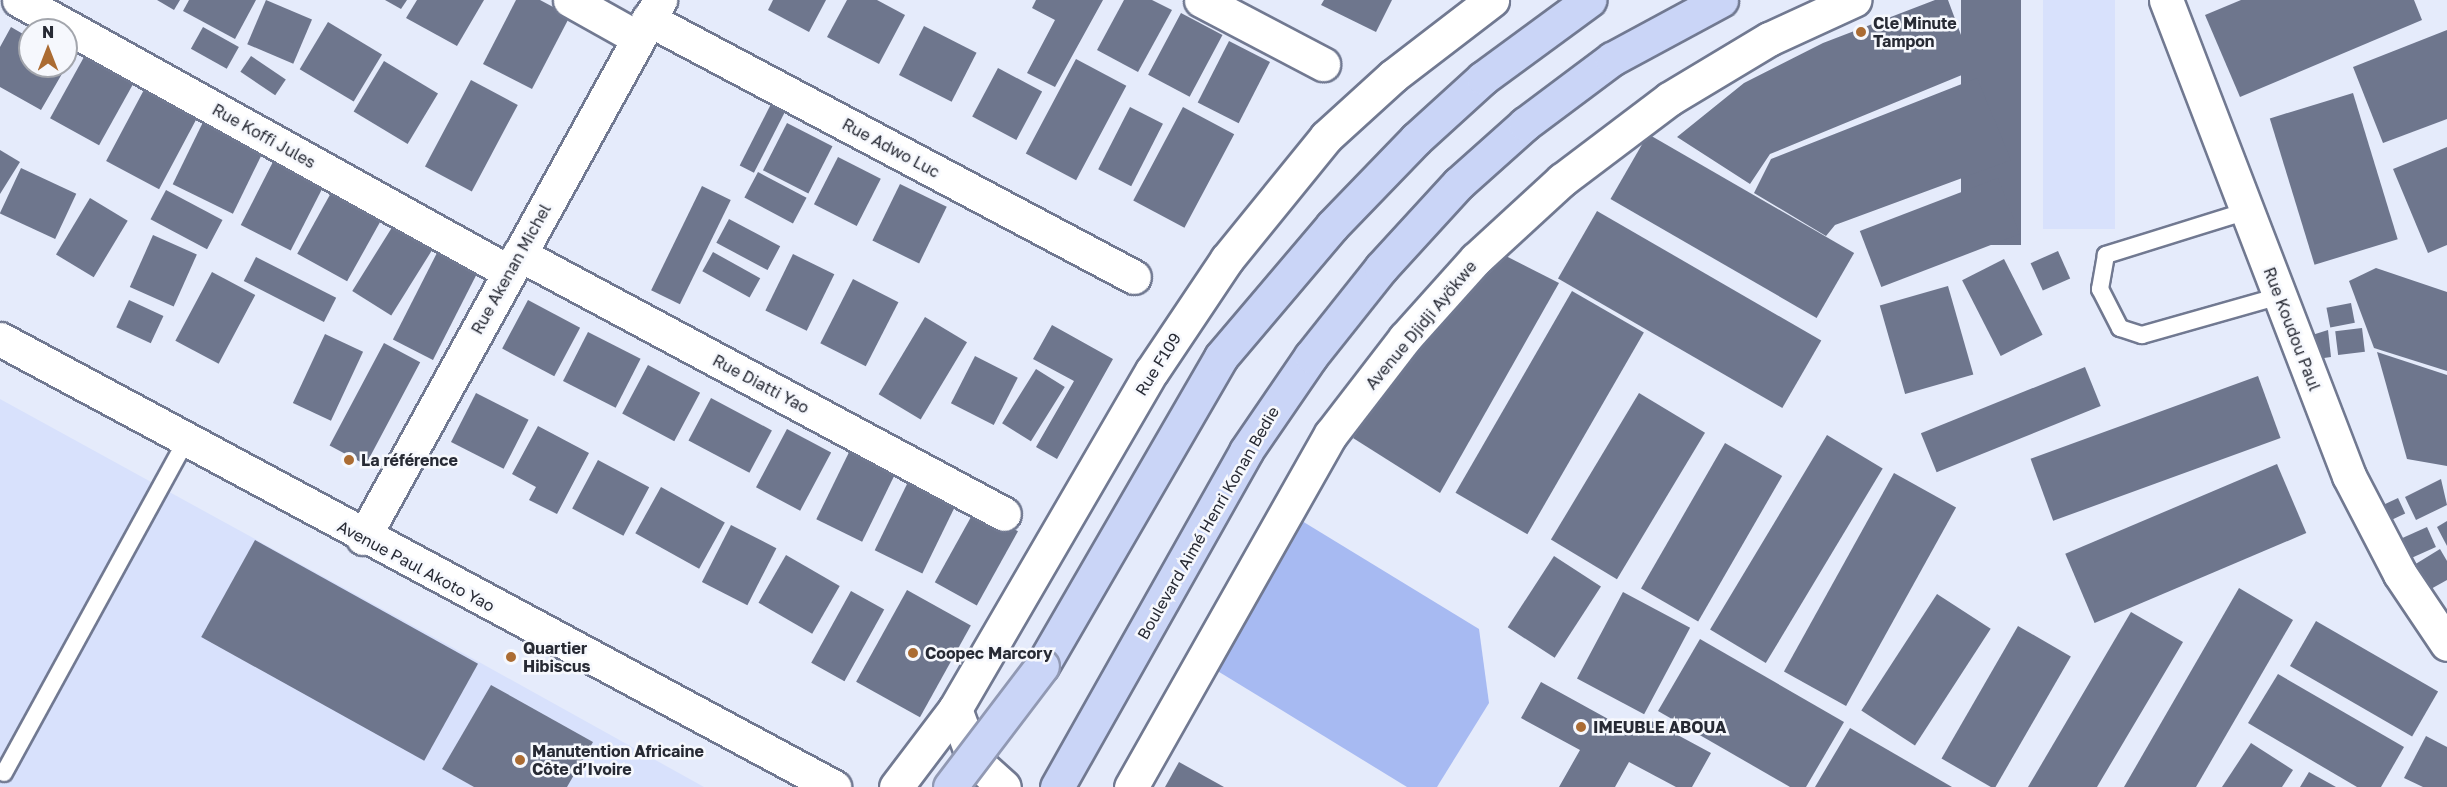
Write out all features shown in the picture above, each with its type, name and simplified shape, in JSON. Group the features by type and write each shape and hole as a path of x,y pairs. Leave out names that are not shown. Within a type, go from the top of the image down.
{"highway":[{"path":"977,787 1042,666 1186,413 1241,334 1332,226 1416,139 1483,78 1588,0"},
{"name":"Boulevard Aimé Henri Konan Bedie","path":"1056,787 1246,451 1311,356 1381,268 1459,183 1525,124 1612,59 1721,0"},
{"path":"950,787 1042,666"}],"street":[{"path":"0,8 4,0"},
{"name":"Rue Koffi Jules","path":"20,0 514,263"},
{"name":"Rue Adwo Luc","path":"570,0 649,19 1134,277"},
{"path":"1201,0 1323,64"},
{"name":"Rue F109","path":"896,787 955,709 1152,371 1227,259 1326,137 1393,76 1492,0"},
{"name":"Avenue Djidji Ayökwe","path":"1128,786 1331,434 1405,338 1476,259 1562,180 1669,99 1769,39 1854,0"},
{"name":"Rue Koudou Paul","path":"2166,0 2349,476 2400,574 2447,644"},
{"name":"Rue Akenan Michel","path":"363,538 649,19"},
{"name":"Rue Diatti Yao","path":"514,263 1004,514"},
{"name":"Avenue Paul Akoto Yao","path":"0,339 363,538 834,787"},
{"path":"955,709 974,760 1004,787"}],"lane":[{"path":"2247,211 2106,255 2100,289 2120,328 2142,335 2280,296"},
{"path":"4,773 186,441"}],"shaded area":[{"path":"2043,0 2115,0 2115,229 2043,229"},
{"path":"0,399 479,662 704,787 0,787"},
{"path":"1302,521 1479,629 1489,703 1437,787 1407,787 1211,667"}],"building":[{"path":"157,0 180,0 174,10"},
{"path":"189,0 256,0 235,39 183,11"},
{"path":"266,0 312,20 293,64 247,44"},
{"path":"385,0 407,0 401,9"},
{"path":"417,0 484,0 457,46 406,18"},
{"path":"516,0 540,0 570,16 532,89 483,64"},
{"path":"773,0 826,0 809,32 768,10"},
{"path":"847,0 877,0 905,15 879,64 827,37"},
{"path":"1036,0 1103,0 1055,87 1027,73 1055,20 1032,8"},
{"path":"1124,0 1152,0 1172,10 1138,72 1097,50"},
{"path":"1324,0 1392,0 1376,32 1321,5"},
{"path":"1935,0 1948,0 1974,70 1770,154 1750,184 1677,137 1744,83 1823,43"},
{"path":"1961,0 2021,0 2021,245 1961,245"},
{"path":"2241,0 2414,0 2422,20 2240,97 2205,15"},
{"path":"1181,13 1222,35 1190,97 1148,75"},
{"path":"328,22 382,54 354,102 300,69"},
{"path":"924,26 977,53 952,102 899,75"},
{"path":"11,27 18,31 18,78 60,78 41,110 0,87 0,47"},
{"path":"203,27 239,47 227,69 191,49"},
{"path":"2447,30 2447,119 2383,143 2353,67"},
{"path":"1229,41 1270,62 1239,123 1198,102"},
{"path":"251,56 286,79 275,95 240,72"},
{"path":"84,57 133,84 99,145 50,118 72,78 78,78 78,68"},
{"path":"1076,59 1126,86 1076,180 1026,153"},
{"path":"384,61 438,93 408,144 354,112"},
{"path":"998,68 1042,91 1016,140 972,117"},
{"path":"1977,78 2011,160 1835,225 1826,236 1754,193 1771,159"},
{"path":"471,80 518,105 472,191 425,167"},
{"path":"146,86 199,114 159,189 106,161"},
{"path":"2353,93 2398,239 2315,265 2270,118"},
{"path":"771,104 785,111 754,173 740,165"},
{"path":"1130,107 1163,124 1131,186 1098,169"},
{"path":"1183,107 1234,134 1184,228 1133,201"},
{"path":"206,116 266,145 233,214 173,184"},
{"path":"787,123 832,146 808,193 763,170"},
{"path":"1648,134 1854,253 1817,318 1610,199"},
{"path":"2447,147 2447,245 2428,253 2393,169"},
{"path":"0,150 20,162 0,194"},
{"path":"278,152 328,177 291,250 241,225"},
{"path":"838,157 881,179 857,226 814,204"},
{"path":"21,168 76,194 55,239 0,213"},
{"path":"758,172 807,198 793,223 744,198"},
{"path":"1998,178 2020,234 1881,287 1860,231"},
{"path":"337,182 387,210 347,281 297,254"},
{"path":"900,184 947,207 919,263 872,241"},
{"path":"702,186 731,200 680,304 651,290"},
{"path":"166,190 223,220 207,249 151,219"},
{"path":"90,198 128,221 94,277 56,255"},
{"path":"1597,211 1821,341 1782,408 1558,279"},
{"path":"401,213 440,237 391,315 352,291"},
{"path":"729,219 780,246 768,270 716,243"},
{"path":"153,235 197,255 174,307 130,287"},
{"path":"441,245 481,265 433,360 393,339"},
{"path":"2058,251 2070,278 2043,291 2031,263"},
{"path":"713,252 760,278 750,297 702,271"},
{"path":"793,254 834,274 807,331 765,311"},
{"path":"1502,254 1559,283 1440,493 1353,438 1414,348"},
{"path":"256,257 336,298 324,322 244,281"},
{"path":"2004,259 2043,335 2001,356 1962,280"},
{"path":"2376,268 2447,292 2447,371 2374,348 2349,281"},
{"path":"212,272 255,295 219,364 175,341"},
{"path":"853,279 898,302 866,366 820,343"},
{"path":"1948,286 1973,374 1905,394 1880,306"},
{"path":"1572,291 1644,332 1527,534 1456,493"},
{"path":"129,300 163,316 151,343 116,327"},
{"path":"528,300 580,328 554,376 502,349"},
{"path":"2351,303 2355,323 2330,327 2326,308"},
{"path":"925,317 967,342 921,419 879,394"},
{"path":"1052,325 1113,359 1057,459 1036,447 1074,381 1033,359"},
{"path":"2362,328 2365,352 2338,355 2335,331"},
{"path":"2328,330 2331,357 2317,359 2309,336"},
{"path":"588,332 641,359 616,408 563,381"},
{"path":"325,334 363,352 331,421 293,403"},
{"path":"384,343 420,362 366,465 330,445"},
{"path":"2377,352 2447,375 2447,466 2407,459"},
{"path":"975,356 1018,378 994,425 951,403"},
{"path":"648,365 700,393 674,441 622,414"},
{"path":"2085,367 2101,406 1937,472 1921,433"},
{"path":"1036,369 1065,387 1031,441 1002,423"},
{"path":"2258,376 2281,438 2053,521 2031,459"},
{"path":"476,393 529,420 504,469 451,442"},
{"path":"1639,393 1705,433 1617,579 1551,540"},
{"path":"711,398 772,430 749,473 688,440"},
{"path":"538,426 589,453 557,514 529,500 536,487 512,474"},
{"path":"787,429 831,452 800,511 756,487"},
{"path":"1827,435 1883,468 1766,663 1710,630"},
{"path":"854,442 900,464 862,542 816,519"},
{"path":"1725,443 1782,476 1698,621 1641,588"},
{"path":"598,460 649,487 623,536 572,509"},
{"path":"2277,464 2306,533 2095,623 2065,554"},
{"path":"1894,473 1956,507 1846,706 1784,672"},
{"path":"2441,479 2447,505 2416,520 2405,497"},
{"path":"908,482 956,505 922,574 875,550"},
{"path":"661,487 725,522 699,569 635,533"},
{"path":"2398,498 2405,513 2384,523 2377,508"},
{"path":"976,508 1018,531 977,606 935,582"},
{"path":"2447,521 2447,546 2437,527"},
{"path":"731,525 776,548 747,605 702,582"},
{"path":"2427,527 2436,547 2406,561 2397,540"},
{"path":"255,540 478,664 424,761 201,637"},
{"path":"2440,549 2447,561 2447,580 2429,590 2414,565"},
{"path":"786,555 840,586 812,634 758,603"},
{"path":"1554,556 1601,586 1555,658 1508,627"},
{"path":"2239,588 2293,620 2196,787 2124,787"},
{"name":"Coopec Marcory","path":"907,590 971,625 920,717 856,682"},
{"path":"851,591 884,609 844,681 811,663"},
{"path":"1623,592 1690,628 1644,714 1577,679"},
{"path":"1937,594 1991,629 1915,745 1861,711"},
{"path":"2131,612 2183,642 2097,787 2028,787"},
{"path":"2316,621 2438,692 2412,737 2290,666"},
{"path":"2018,626 2071,656 1995,787 1991,787 1942,759"},
{"path":"1700,639 1844,722 1806,787 1790,787 1658,711"},
{"path":"2278,674 2404,747 2381,787 2357,787 2248,723"},
{"name":"IMEUBLE ABOUA","path":"1541,682 1639,736 1648,719 1711,753 1692,787 1676,787 1629,762 1615,787 1559,787 1580,750 1521,718"},
{"path":"491,685 593,742 567,787 474,787 442,769"},
{"path":"1850,728 1952,787 1815,787"},
{"path":"2426,736 2447,747 2447,787 2423,787 2404,778"},
{"path":"2251,743 2293,770 2282,787 2222,787"},
{"path":"1179,762 1224,787 1165,787"},
{"path":"2309,772 2336,787 2300,787"}],"place":[{"name":"Cle Minute Tampon","path":"1861,32"},
{"name":"La référence","path":"349,460"},
{"name":"Coopec Marcory","path":"913,653"},
{"name":"Quartier Hibiscus","path":"511,657"},
{"name":"IMEUBLE ABOUA","path":"1581,727"},
{"name":"Manutention Africaine Côte d’Ivoire","path":"520,760"}]}
